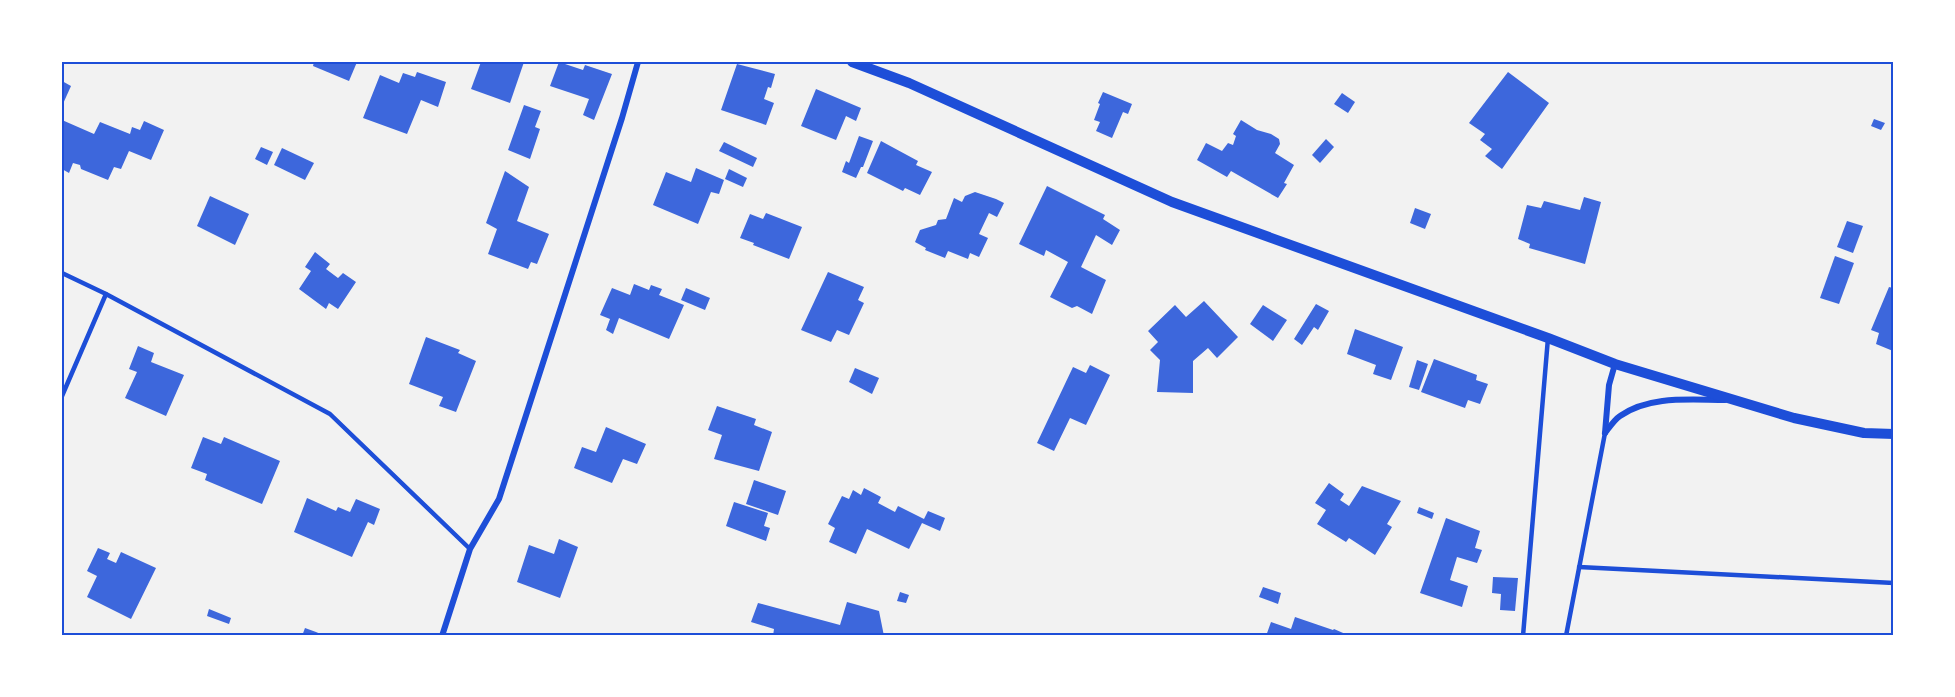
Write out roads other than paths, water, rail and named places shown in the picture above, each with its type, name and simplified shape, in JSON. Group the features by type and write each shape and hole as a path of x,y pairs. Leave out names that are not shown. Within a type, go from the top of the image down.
{"street":[{"path":"442,636 470,549 499,500 638,62"},
{"path":"852,62 909,82 1172,202 1615,364 1794,418 1864,433 1893,434"},
{"path":"1605,434 1609,384 1615,364"},
{"path":"1605,434 1620,416 1641,406 1660,401 1731,400"}],"lane":[{"path":"62,273 106,294 330,414 470,549"},
{"path":"62,396 106,294"},
{"path":"1523,636 1548,338"},
{"path":"1566,636 1605,434"},
{"path":"1579,567 1893,583"}]}
